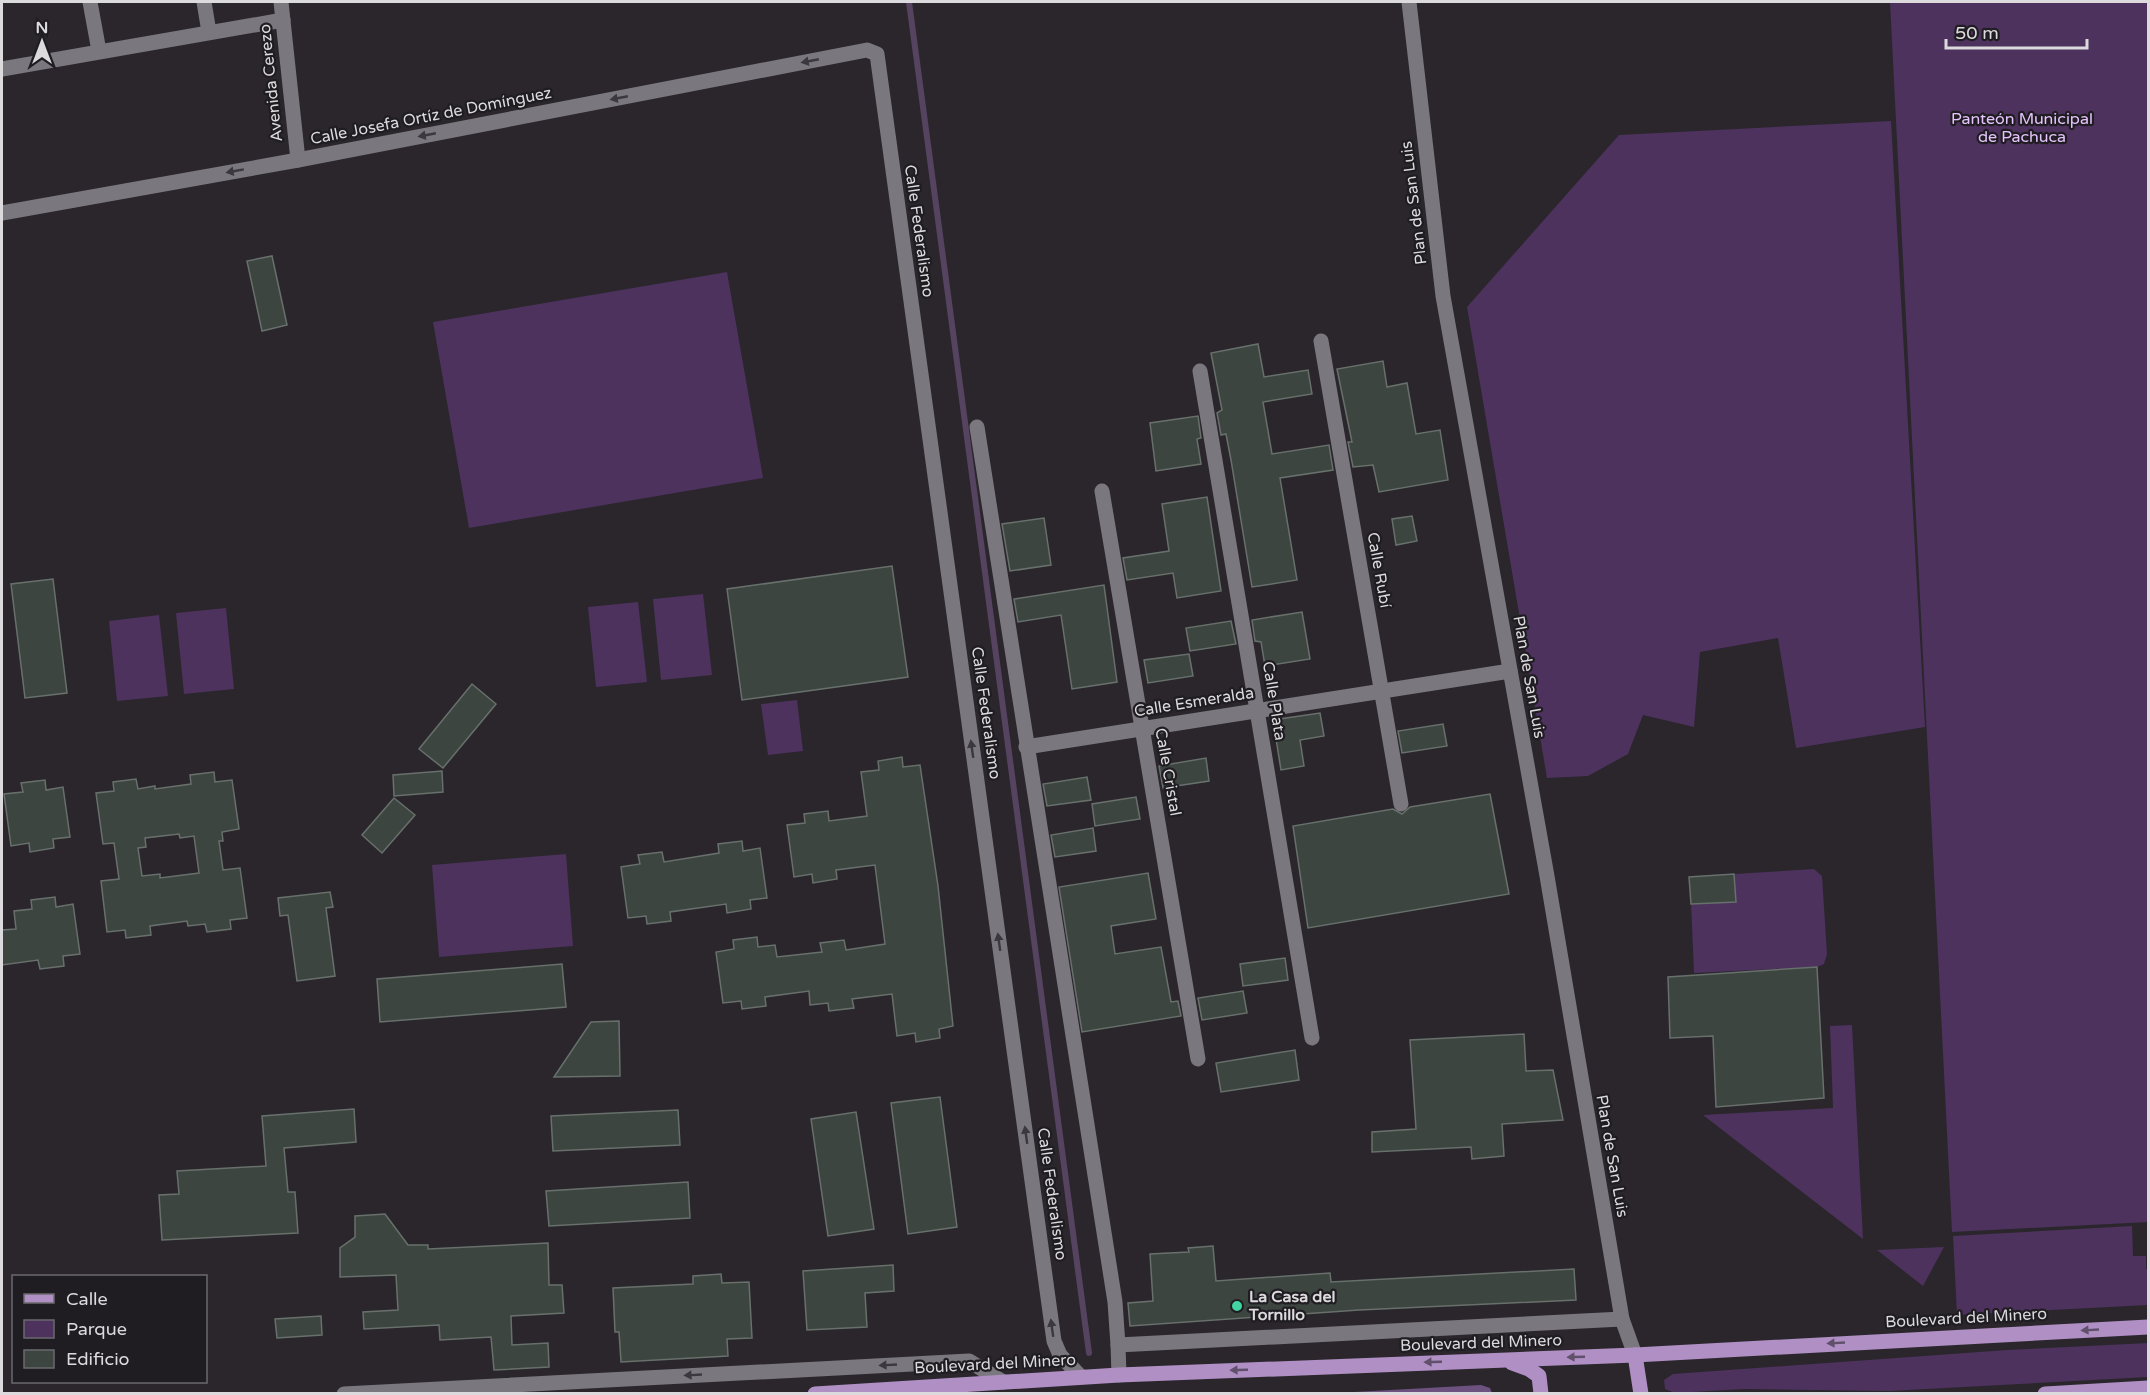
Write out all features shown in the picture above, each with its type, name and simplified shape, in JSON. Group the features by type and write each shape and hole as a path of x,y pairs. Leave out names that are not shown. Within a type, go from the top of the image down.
{"main road":[{"name":"Boulevard del Minero","path":"815,1394 1119,1375 1635,1355 2148,1327"},
{"path":"1635,1355 1641,1394"},
{"path":"1492,1360 1529,1368 1539,1376 1541,1394"},
{"path":"2044,1394 2148,1388"}],"street":[{"path":"90,2 99,51"},
{"path":"204,2 209,32"},
{"name":"Avenida Cerezo","path":"280,2 298,160"},
{"name":"Plan de San Luis","path":"1408,2 1443,296 1622,1319 1635,1355"},
{"path":"2,69 283,20"},
{"name":"Calle Josefa Ortíz de Domínguez","path":"2,213 298,160 867,50"},
{"name":"Calle Federalismo","path":"867,50 877,54 1054,1341 1060,1355 1080,1377"},
{"name":"Calle Rubí","path":"1321,341 1401,804"},
{"name":"Calle Plata","path":"1200,371 1312,1038"},
{"name":"Calle Federalismo","path":"977,427 1115,1302 1119,1375"},
{"name":"Calle Cristal","path":"1102,491 1198,1059"},
{"name":"Calle Esmeralda","path":"1026,747 1510,671"},
{"path":"1118,1345 1622,1319"},
{"path":"344,1394 969,1361 1003,1382"}],"green space":[{"name":"Panteón Municipal de Pachuca","path":"1890,2 2148,2 2148,1222 1952,1232"},
{"path":"1891,121 1925,727 1796,748 1778,638 1700,652 1694,727 1643,715 1628,754 1588,776 1547,778 1467,307 1619,135"},
{"path":"727,272 763,478 469,528 433,322"},
{"path":"703,594 712,675 661,680 653,599"},
{"path":"638,602 647,682 596,687 588,607"},
{"path":"226,608 234,689 184,694 176,613"},
{"path":"159,615 168,696 117,701 109,621"},
{"path":"797,700 803,751 768,755 761,704"},
{"path":"566,854 573,946 439,957 432,865"},
{"path":"1814,869 1822,876 1827,954 1824,964 1817,967 1694,973 1691,904 1735,902 1734,874"},
{"path":"1852,1025 1863,1239 1703,1115 1833,1108 1830,1026"},
{"path":"2132,1226 2133,1256 2146,1256 2148,1305 1957,1315 1953,1236"},
{"path":"1944,1247 1923,1286 1877,1250"},
{"path":"2148,1343 2148,1377 1889,1391 1744,1389 1675,1393 1665,1389 1664,1380 1673,1374 2007,1350"}],"shaded area":[{"path":"1481,1385 1490,1388 1492,1393 1336,1393"}],"building":[{"path":"272,256 287,325 262,331 247,261"},
{"path":"1258,344 1264,377 1308,370 1312,394 1263,402 1272,454 1329,445 1333,470 1280,478 1297,580 1252,587 1226,434 1221,435 1217,413 1222,410 1211,353"},
{"path":"1383,361 1387,387 1407,383 1416,434 1440,430 1448,480 1379,492 1373,465 1353,467 1348,442 1352,442 1337,369"},
{"path":"1198,416 1201,438 1197,439 1201,464 1156,471 1150,423"},
{"path":"1207,497 1221,591 1177,598 1173,573 1127,580 1123,558 1169,551 1162,504"},
{"path":"1412,516 1417,541 1396,545 1392,519"},
{"path":"1044,518 1051,565 1010,571 1002,524"},
{"path":"892,566 908,677 742,700 727,589"},
{"path":"53,579 67,693 25,698 11,584"},
{"path":"1104,585 1117,682 1072,689 1061,615 1018,622 1014,599"},
{"path":"1302,612 1310,659 1265,666 1261,642 1255,641 1252,620"},
{"path":"1231,621 1236,644 1190,651 1186,628"},
{"path":"1189,654 1193,676 1148,683 1144,660"},
{"path":"472,684 496,704 443,768 419,749"},
{"path":"1320,713 1324,736 1300,740 1304,766 1281,770 1273,720"},
{"path":"1443,724 1447,746 1402,753 1398,731"},
{"path":"902,757 903,767 920,765 938,886 953,1026 939,1029 940,1038 916,1042 915,1033 897,1036 892,994 852,999 854,1008 829,1011 828,1003 810,1005 809,991 765,997 766,1006 742,1009 741,1001 723,1003 716,952 734,949 733,940 757,937 758,947 775,945 777,957 822,952 820,943 844,940 846,950 885,944 875,865 836,870 837,879 813,883 812,874 794,877 787,825 805,823 804,814 828,811 829,821 867,816 861,772 879,770 878,761"},
{"path":"1206,758 1209,781 1163,788 1159,766"},
{"path":"442,771 443,792 394,796 393,775"},
{"path":"214,772 215,782 232,780 239,829 222,832 223,841 219,841 223,870 240,868 247,918 230,920 231,929 207,932 205,924 188,926 187,921 150,926 151,935 126,938 125,930 107,932 101,881 119,879 114,843 103,844 96,793 114,791 113,782 136,779 138,789 191,784 190,775","holes":["179,834 180,838 194,836 199,873 160,878 160,874 142,876 138,848 146,847 145,838"]},
{"path":"1087,777 1091,800 1047,806 1043,784"},
{"path":"45,780 46,790 63,787 70,837 53,839 54,848 30,852 29,843 11,846 4,794 23,792 21,783"},
{"path":"1490,794 1509,894 1308,928 1293,826 1393,809 1402,814 1410,807"},
{"path":"1136,797 1140,819 1095,826 1092,804"},
{"path":"394,798 415,815 382,853 362,835"},
{"path":"1093,828 1096,851 1055,857 1051,835"},
{"path":"742,841 743,851 760,848 767,898 750,900 751,909 727,913 726,904 670,912 671,921 647,924 646,916 628,918 621,867 640,864 638,855 662,852 664,862 719,853 718,844"},
{"path":"1148,873 1156,919 1111,926 1115,954 1161,947 1171,1002 1178,1001 1181,1016 1082,1032 1059,887"},
{"path":"1734,874 1736,902 1691,904 1689,877"},
{"path":"330,892 333,907 326,908 335,976 297,981 288,915 280,916 278,898"},
{"path":"55,897 56,907 73,904 80,954 63,956 64,966 40,969 38,960 2,965 2,930 16,929 14,911 32,909 31,900"},
{"path":"1285,958 1288,980 1243,986 1240,964"},
{"path":"562,964 566,1007 380,1022 377,979"},
{"path":"1817,967 1824,1098 1716,1107 1713,1036 1670,1038 1668,977"},
{"path":"1243,991 1247,1013 1202,1020 1198,998"},
{"path":"619,1021 620,1076 554,1077 591,1022"},
{"path":"1524,1034 1526,1071 1553,1070 1563,1120 1502,1124 1504,1156 1472,1159 1471,1147 1372,1152 1372,1132 1416,1129 1410,1040"},
{"path":"1295,1050 1299,1080 1221,1092 1216,1063"},
{"path":"940,1097 957,1227 908,1234 891,1103"},
{"path":"354,1109 356,1142 284,1148 288,1192 295,1192 298,1233 162,1240 159,1195 179,1194 177,1171 266,1166 262,1116"},
{"path":"678,1110 680,1145 553,1151 551,1116"},
{"path":"856,1112 874,1229 828,1236 811,1119"},
{"path":"688,1182 690,1218 549,1226 546,1191"},
{"path":"385,1214 408,1245 428,1245 428,1249 548,1243 549,1285 562,1285 564,1313 511,1316 512,1345 548,1343 549,1367 494,1370 491,1337 440,1340 439,1325 364,1329 363,1312 398,1310 396,1275 340,1277 340,1248 355,1237 355,1216"},
{"path":"1213,1246 1216,1281 1330,1273 1331,1282 1574,1269 1576,1300 1359,1310 1130,1326 1128,1303 1153,1301 1150,1254 1189,1252 1188,1248"},
{"path":"893,1265 894,1291 865,1293 867,1327 807,1330 803,1271"},
{"path":"721,1274 722,1283 749,1282 752,1338 727,1339 728,1356 621,1362 619,1332 615,1332 613,1288 693,1284 693,1276"},
{"path":"321,1316 322,1335 277,1338 275,1319"}],"waterway":[{"path":"909,2 1089,1353"}],"place":[{"name":"La Casa del Tornillo","path":"1237,1306"}]}
